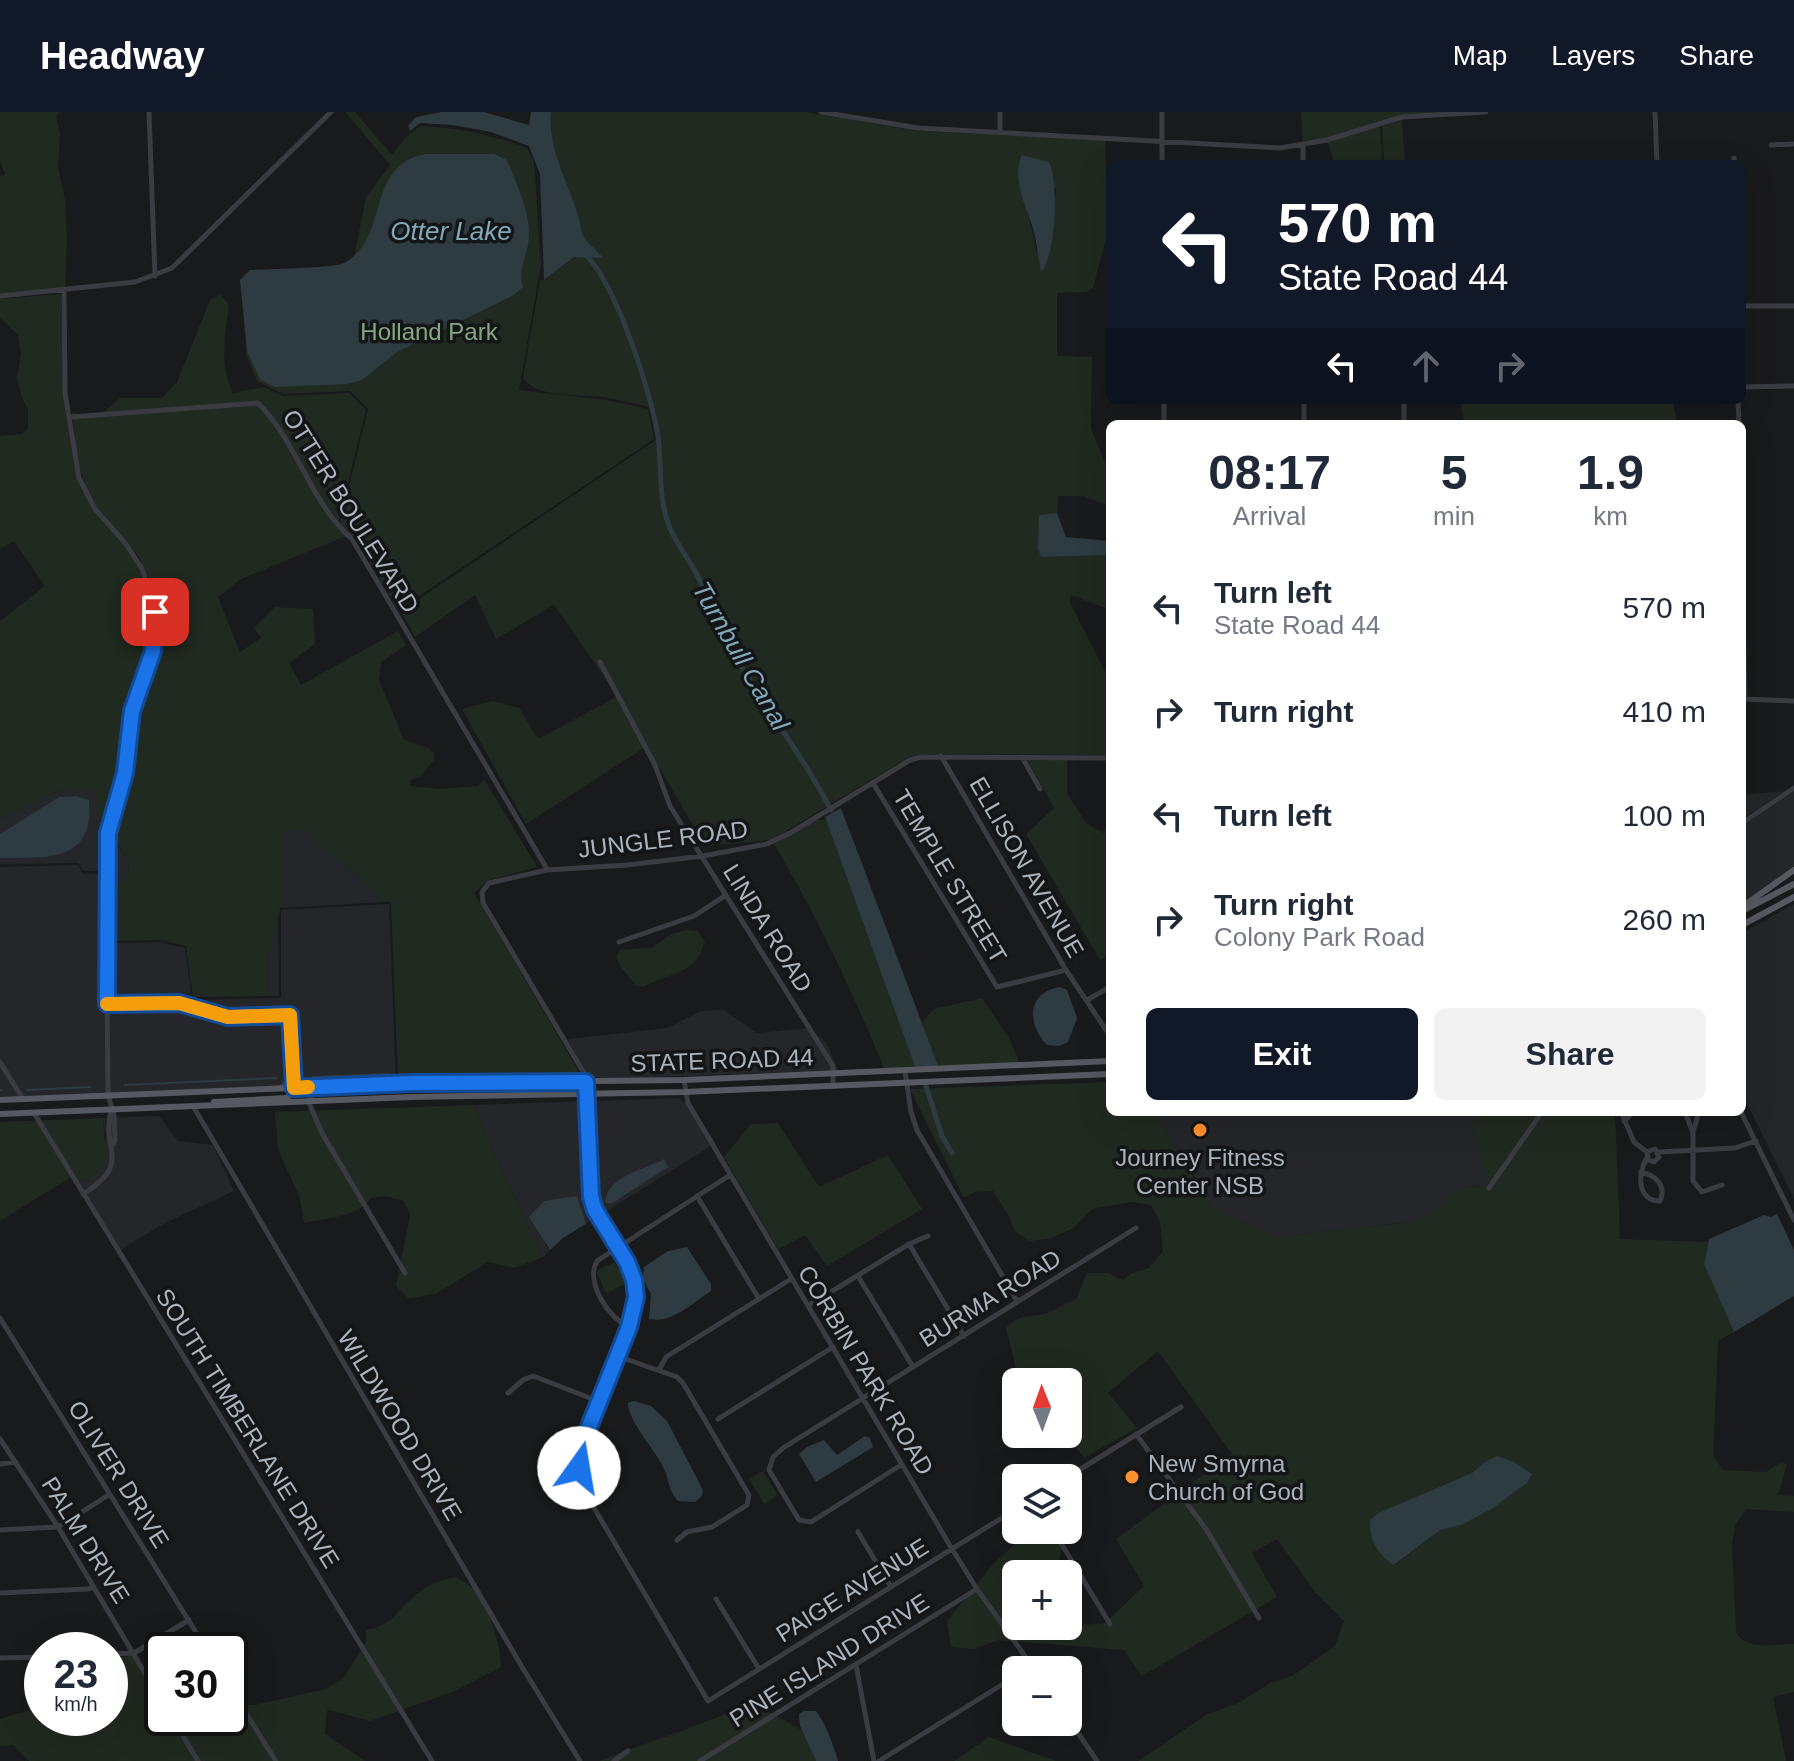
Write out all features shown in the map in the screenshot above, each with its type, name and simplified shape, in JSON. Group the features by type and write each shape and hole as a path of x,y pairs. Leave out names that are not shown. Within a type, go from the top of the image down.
{"main road":[{"path":"1746,906 1792,872"},
{"path":"1746,907 1794,884"},
{"path":"1761,915 1769,897"},
{"path":"1746,923 1794,897"},
{"name":"STATE ROAD 44","path":"0,1100 408,1083 684,1080 1106,1061"},
{"path":"1049,1065 1050,1077"},
{"name":"STATE ROAD 44","path":"0,1114 308,1101 684,1092 1106,1074"},
{"path":"196,1106 224,1100 286,1098 294,1088"}],"street":[{"path":"149,112 155,276"},
{"path":"0,296 135,282 172,268 331,112"},
{"path":"821,112 918,128 1280,148 1303,146 1402,117 1486,112"},
{"path":"1000,112 1000,132"},
{"path":"1162,112 1162,160"},
{"path":"1655,112 1657,160"},
{"path":"1771,145 1794,144"},
{"path":"1303,146 1303,160"},
{"path":"64,291 65,393 75,463 95,509 126,544 142,569 155,612 153,651 132,711 125,773 108,833 108,1095 113,1160 108,1174 83,1194"},
{"path":"1746,306 1794,306"},
{"path":"1746,387 1794,386"},
{"name":"OTTER BOULEVARD","path":"70,417 258,403 335,525 352,539 547,870"},
{"name":"LINDA ROAD","path":"600,662 655,765 670,806 829,1059 834,1074"},
{"path":"1746,700 1794,701"},
{"name":"JUNGLE ROAD","path":"708,1701 583,1487 579,1468 581,1447 629,1327 636,1297 634,1280 595,1210 591,1197 587,1094 581,1065 481,898 482,890 489,883 547,870 627,865 767,844 910,760 941,756 1106,758"},
{"name":"ELLISON AVENUE","path":"941,756 1066,970 1106,1030"},
{"path":"1022,757 1040,789"},
{"name":"TEMPLE STREET","path":"872,783 999,988 1066,970"},
{"path":"1746,820 1794,788"},
{"path":"619,942 694,916 726,895"},
{"path":"1087,1000 1106,989"},
{"path":"107,1004 179,1003 228,1017 290,1015 288,1076 287,1082 280,1088"},
{"path":"290,1037 294,1088"},
{"path":"0,1062 23,1099"},
{"path":"905,1071 917,1130 1017,1301"},
{"path":"833,1086 834,1074"},
{"name":"CORBIN PARK ROAD","path":"684,1080 688,1103 791,1279 952,1549 1022,1656"},
{"path":"405,1273 323,1135 308,1101 315,1092 320,1091 408,1083"},
{"name":"WILDWOOD DRIVE","path":"196,1106 230,1173 580,1761"},
{"name":"SOUTH TIMBERLANE DRIVE","path":"34,1113 432,1761"},
{"path":"1489,1188 1539,1116"},
{"path":"1622,1116 1634,1142 1647,1155 1656,1161 1659,1152"},
{"path":"1624,1121 1630,1116"},
{"path":"1687,1116 1693,1133 1693,1178 1696,1185 1706,1192 1722,1185"},
{"path":"1693,1133 1699,1116"},
{"path":"1743,1116 1794,1220"},
{"path":"1641,1172 1660,1183 1663,1192 1660,1201 1644,1193 1641,1172 1647,1155 1653,1149 1659,1152 1735,1148 1756,1141"},
{"path":"629,1327 615,1318 592,1277 597,1261 730,1175"},
{"path":"697,1196 759,1299"},
{"name":"BURMA ROAD","path":"901,1465 811,1522 799,1520 769,1470 773,1457 783,1448 1136,1228"},
{"path":"808,1306 909,1244 928,1236"},
{"path":"909,1244 964,1336"},
{"path":"858,1276 913,1367"},
{"path":"659,1370 666,1357 791,1279"},
{"name":"OLIVER DRIVE","path":"0,1318 196,1632"},
{"path":"718,1419 833,1347"},
{"path":"617,1356 677,1377 683,1383 750,1499 747,1505 712,1527 687,1532 677,1540"},
{"path":"508,1393 533,1376 598,1401"},
{"path":"1082,1468 1181,1407"},
{"path":"1136,1434 1206,1529 1259,1618"},
{"name":"PALM DRIVE","path":"0,1439 58,1527 144,1670"},
{"path":"0,1464 16,1462"},
{"path":"0,1530 58,1527 110,1494"},
{"name":"PAIGE AVENUE","path":"708,1701 1002,1518"},
{"path":"858,1532 891,1587"},
{"path":"1061,1544 1110,1624"},
{"path":"0,1593 94,1587"},
{"name":"PINE ISLAND DRIVE","path":"700,1761 977,1589"},
{"path":"716,1599 759,1669"},
{"path":"128,1653 134,1653 189,1620"},
{"path":"0,1658 24,1657"},
{"path":"856,1665 877,1761 1002,1685"},
{"path":"248,1717 276,1761"},
{"path":"183,1736 198,1761"},
{"path":"1080,1736 1097,1761"},
{"path":"614,1761 628,1751"}],"shaded area":[{"path":"65,788 95,789 100,819 106,828 101,852 102,871 84,871 78,863 0,864 0,858 64,853 78,845 59,797 0,834 0,819"},
{"path":"1784,791 1746,816 1746,795"},
{"path":"1794,791 1794,867 1746,901 1746,823"},
{"path":"282,831 310,831 323,851 351,869 383,902 280,908"},
{"path":"110,834 129,861 128,875 113,892 116,941 109,941"},
{"path":"78,865 83,874 106,873 107,943 159,942 185,948 192,1000 281,998 281,910 389,904 396,1085 0,1100 0,867"},
{"path":"1794,904 1794,1199 1746,1101 1746,931"},
{"path":"278,912 279,996 269,996 267,961"},
{"path":"724,1010 757,1033 809,1028 826,1042 838,1070 609,1079 587,1076 568,1039 667,1028 701,1011"},
{"path":"680,1098 716,1143 586,1224 576,1196 545,1245 550,1250 543,1257 474,1105"},
{"path":"159,1116 178,1141 213,1145 234,1191 165,1223 120,1250 78,1183 95,1175 106,1138 103,1118"},
{"path":"1156,1116 1478,1116 1471,1125 1490,1186 1466,1187 1453,1192 1431,1215 1410,1222 1279,1237 1213,1210"}],"green space":[{"path":"0,112 60,112 56,116 60,134 58,167 65,200 65,288 0,294 0,176 5,175 0,161"},
{"name":"Holland Park","path":"345,112 355,112 392,155 405,138 420,126 474,132 527,148 534,161 541,265 519,390 605,400 648,409 654,439 398,610 367,559 340,523 368,409 350,391 283,394 257,381 246,354 250,280 351,273 366,197 390,165"},
{"path":"551,112 805,112 917,131 1105,140 1106,239 1093,288 1086,292 1057,293 1057,356 1092,357 1091,429 1106,465 1106,504 1084,496 1058,496 1057,513 1039,515 1041,557 1106,555 1106,608 1071,595 1069,601 1106,673 1106,755 921,754 909,757 771,840 705,846 647,746 526,824 462,709 493,701 519,708 538,739 618,696 554,605 496,639 475,595 415,637 401,611 656,440 649,407 604,397 549,392 530,385 523,378 540,280 545,280 574,257 602,257 582,234 553,138","holes":["1019,164 1056,189 1053,218 1037,254"]},
{"path":"1301,112 1442,112 1380,124 1382,160 1334,160 1327,140 1303,146"},
{"path":"1402,120 1405,160 1384,159 1382,126"},
{"path":"61,294 63,393 77,478 93,511 124,545 140,570 150,597 153,622 151,650 129,710 122,772 106,828 100,819 94,789 65,788 0,819 0,621 45,586 14,541 0,549 0,436 22,434 28,428 28,409 17,379 21,354 18,335 0,318 0,299"},
{"path":"220,294 229,305 225,360 233,393 264,387 283,396 349,393 366,410 338,523 346,536 241,579 218,597 240,652 261,638 254,628 275,607 313,609 315,644 289,663 301,685 398,631 406,645 381,662 379,680 404,740 434,753 434,760 420,777 411,780 410,786 442,789 478,786 484,779 537,867 488,880 474,893 581,1075 398,1077 391,902 383,902 351,869 323,851 309,831 282,831 282,901 267,961 269,996 193,997 186,946 159,940 116,941 113,892 128,875 129,861 110,833 127,774 134,712 156,651 157,612 151,583 138,556 97,508 86,488 78,462 72,412 98,414 120,398 162,398 177,382 210,300"},
{"path":"1461,404 1674,404 1676,420 1463,420"},
{"path":"1027,760 1067,760 1067,794 1087,824 1104,833 1106,827 1106,956 1100,960 1026,834 1054,808"},
{"path":"817,820 826,820 915,1067 884,1068 833,954 774,844"},
{"path":"698,931 705,942 696,960 685,969 644,987 636,986 616,957 620,950 652,948 671,934"},
{"path":"982,998 1009,1038 1020,1063 938,1066 921,1023 934,1009"},
{"path":"1106,1082 1106,1116 1156,1116 1213,1210 1279,1237 1410,1222 1431,1215 1453,1192 1466,1187 1489,1186 1471,1125 1478,1116 1615,1116 1620,1239 1708,1242 1704,1264 1734,1332 1718,1341 1713,1456 1723,1470 1766,1472 1780,1463 1787,1464 1778,1495 1794,1496 1794,1512 1746,1509 1735,1525 1732,1544 1736,1632 1754,1644 1794,1644 1794,1692 1773,1697 1786,1761 1138,1761 1206,1715 1238,1703 1270,1683 1292,1676 1335,1646 1344,1621 1315,1592 1277,1539 1252,1553 1277,1597 1142,1676 1124,1650 998,1640 974,1649 951,1647 947,1621 995,1562 1015,1544 1062,1544 1060,1560 1002,1560 1002,1640 1082,1640 1082,1625 1105,1623 1144,1586 1116,1539 1232,1454 1158,1351 1108,1393 1137,1428 1084,1458 1076,1448 1082,1448 1082,1368 1016,1368 1006,1328 1017,1319 1044,1314 1076,1300 1087,1273 1108,1273 1123,1280 1132,1273 1149,1268 1163,1251 1160,1222 1151,1205 1133,1202 1092,1209 1074,1228 1048,1239 1029,1241 1014,1230 993,1191 975,1192 964,1198 910,1089","holes":["1485,1462 1532,1474 1528,1482 1461,1525 1440,1530 1395,1565 1378,1513 1472,1473"]},
{"path":"474,1105 543,1257 514,1268 488,1262 437,1293 409,1299 396,1286 410,1215 404,1201 385,1196 371,1198 350,1213 304,1223 300,1198 278,1150 275,1112"},
{"path":"103,1118 106,1161 95,1175 78,1183 73,1176 0,1221 0,1122"},
{"path":"778,1123 819,1187 888,1155 922,1209 827,1266 805,1235 778,1249 724,1157 751,1124"},
{"path":"615,1262 626,1283 608,1293 597,1273"},
{"path":"763,1471 778,1495 764,1504 749,1479"},
{"path":"456,1577 483,1594 499,1647 501,1667 450,1693 370,1721 327,1711 325,1734 365,1761 29,1761 13,1745 0,1746 0,1719 24,1712 24,1736 128,1736 128,1656 132,1655 144,1673 144,1736 248,1736 248,1705 325,1689 343,1679 366,1642 366,1630 387,1622 416,1595 437,1582"},
{"path":"756,1701 803,1731 816,1761 599,1761 698,1725"},
{"path":"989,1737 1056,1761 954,1761"}],"water":[{"path":"442,112 484,112 529,125 531,112 551,112 556,152 583,234 603,258 574,257 544,280 540,174 529,146 491,132 453,125 420,123 410,131 408,126 416,117"},
{"name":"Otter Lake","path":"425,154 494,154 507,160 528,223 523,287 512,296 397,352 362,380 347,384 274,387 260,379 247,351 240,280 250,270 344,263 358,252 368,237 393,173 406,161"},
{"path":"1022,155 1049,162 1052,171 1055,201 1053,235 1041,272 1034,233 1019,182"},
{"path":"1057,513 1066,537 1106,541 1106,555 1041,557 1038,549 1039,515"},
{"path":"76,796 89,800 89,821 84,836 76,846 51,856 0,858 0,834 59,797"},
{"path":"841,808 938,1066 915,1067 825,817"},
{"path":"1060,987 1067,990 1077,1018 1068,1042 1059,1046 1047,1045 1036,1028 1033,1010 1041,996"},
{"path":"664,1159 668,1167 611,1204 605,1202 619,1180"},
{"path":"577,1196 586,1224 550,1250 529,1217 544,1201"},
{"path":"1777,1214 1794,1250 1794,1296 1734,1332 1704,1264 1709,1239 1764,1215 1771,1217"},
{"path":"687,1247 711,1284 711,1291 674,1315 658,1320 649,1319 651,1294 643,1279 644,1267 668,1251"},
{"path":"634,1401 651,1406 667,1421 703,1490 702,1496 695,1502 678,1501 673,1494 661,1463 629,1411 628,1403"},
{"path":"865,1436 870,1438 873,1447 816,1482 799,1454 824,1440 837,1455"},
{"path":"1497,1456 1514,1462 1532,1474 1528,1482 1493,1508 1461,1525 1440,1530 1394,1565 1384,1557 1373,1540 1370,1520 1378,1513 1472,1473"},
{"path":"816,1711 838,1761 816,1761 800,1726 799,1714"}],"waterway":[{"name":"Turnbull Canal","path":"584,253 596,268 620,312 640,367 658,436 662,493 669,526 696,573 741,666 831,810"},
{"path":"313,1077 390,1074"},
{"path":"125,1085 276,1078"},
{"path":"926,1086 942,1136 952,1153"},
{"path":"27,1090 90,1087"}],"slow traffic":[{"path":"107,1004 179,1003 228,1017 290,1015 294,1088 308,1087"}],"place":[{"name":"Journey Fitness Center NSB","path":"1200,1130"},
{"name":"New Smyrna Church of God","path":"1132,1477"}],"route":[{"path":"155,612 153,651 132,711 125,773 108,833 107,1004 179,1003 228,1017 290,1015 294,1088 412,1083 586,1082 591,1197 595,1210 627,1262 636,1297 629,1327 581,1447 579,1468"}]}
